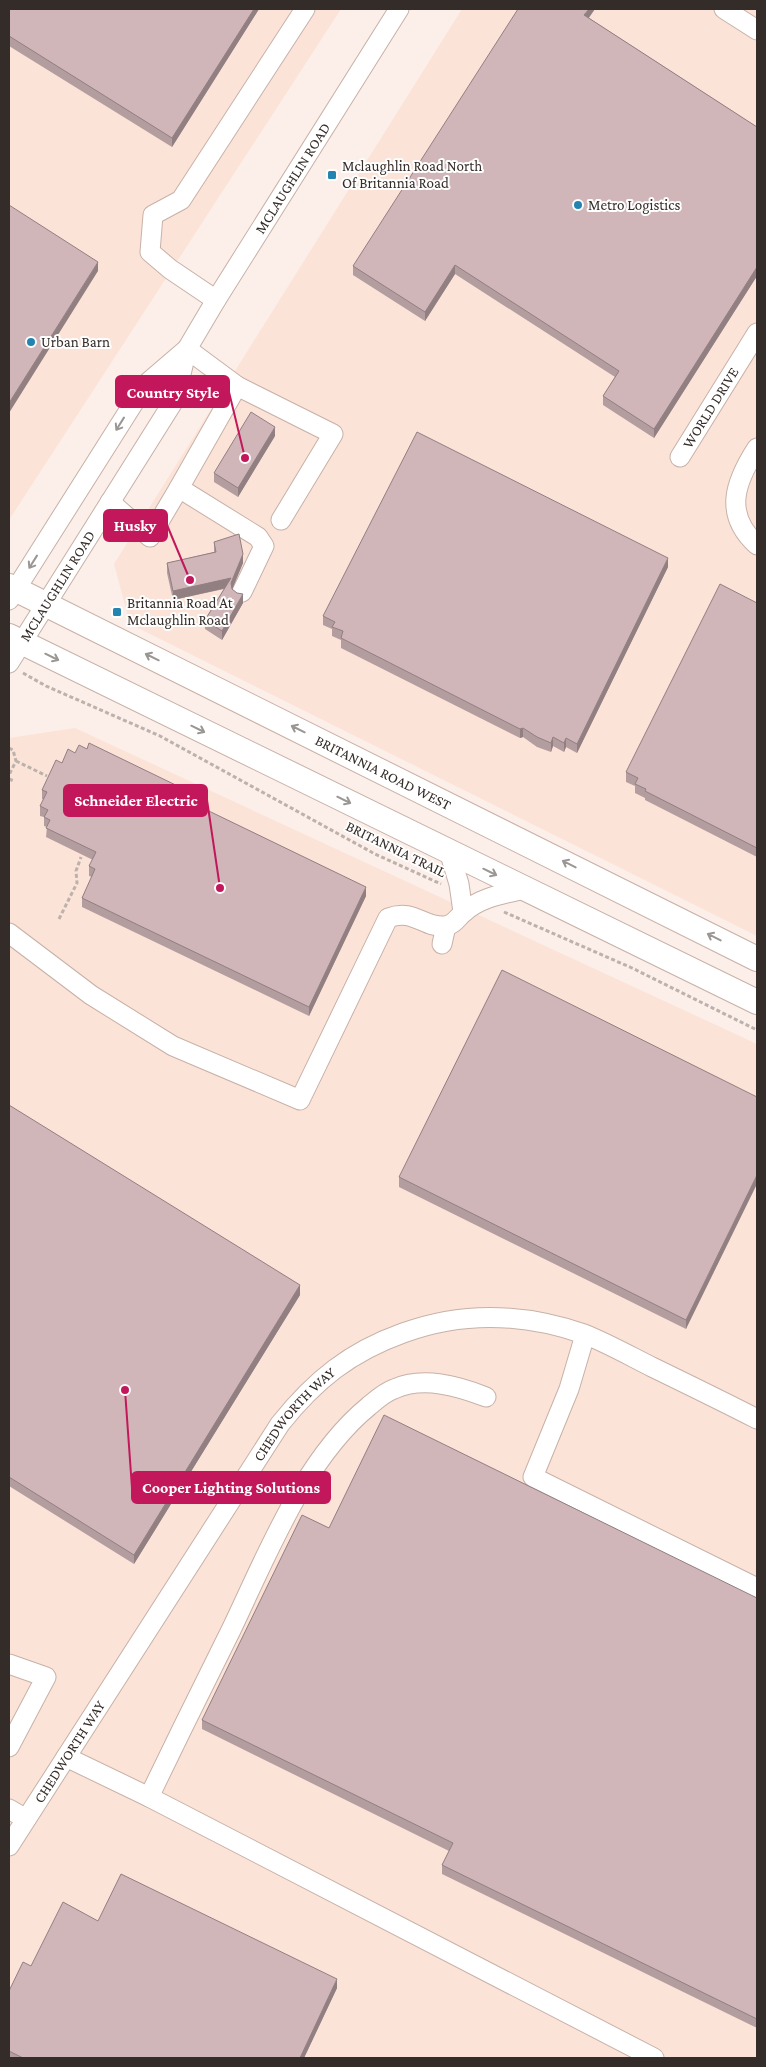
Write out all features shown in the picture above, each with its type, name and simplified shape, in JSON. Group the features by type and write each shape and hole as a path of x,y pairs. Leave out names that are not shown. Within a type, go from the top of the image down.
{"main road":[{"name":"BRITANNIA ROAD WEST","path":"11,592 46,605 757,959"},
{"path":"16,639 757,1002"}],"street":[{"path":"216,300 170,269 150,252 153,215 181,200 305,9"},
{"name":"MCLAUGHLIN ROAD","path":"9,663 16,639 46,605 175,399 187,349 216,300 399,9"},
{"path":"724,9 757,30"},
{"name":"WORLD DRIVE","path":"680,457 757,333"},
{"path":"187,349 237,386 333,434 281,520"},
{"name":"MCLAUGHLIN ROAD","path":"11,592 145,385 187,349"},
{"path":"110,502 150,537 237,386"},
{"path":"757,448 745,467 736,490 737,513 740,522 757,545"},
{"path":"179,488 258,537 264,546 242,592"},
{"path":"449,851 463,912"},
{"path":"9,933 91,995 173,1046 300,1100 388,918 398,914 406,914 446,926 453,924 463,912 481,901 525,889"},
{"path":"442,944 446,926"},
{"name":"CHEDWORTH WAY","path":"9,1846 280,1424 308,1391 334,1369 377,1342 428,1324 464,1318 519,1318 554,1325 585,1335 757,1418"},
{"path":"585,1335 569,1389 533,1477 757,1588"},
{"path":"149,1797 290,1508 320,1459 354,1418 394,1389 412,1384 459,1387 486,1397"},
{"path":"9,1664 46,1677 9,1747"},
{"path":"66,1757 149,1797 654,2058"},
{"path":"9,1809 26,1820"}],"path":[{"name":"BRITANNIA TRAIL","path":"31,677 46,686 160,736 374,854 459,892"},
{"path":"9,748 13,750 16,761 9,775"},
{"path":"16,761 47,776"},
{"path":"9,779 14,781"},
{"path":"59,919 77,883 76,871 81,857"},
{"path":"481,901 632,968 757,1030"}],"shaded area":[{"path":"9,9 341,9 9,520"},
{"path":"462,9 757,9 757,936 130,624 114,564"},
{"path":"75,728 757,1044 757,2058 9,2058 9,738"}],"building":[{"path":"9,9 254,9 172,138 9,36"},
{"name":"Metro Logistics","path":"518,9 589,9 584,15 757,127 757,267 654,429 603,396 619,371 455,265 425,312 353,266"},
{"name":"Urban Barn","path":"9,205 98,262 9,403"},
{"path":"251,412 275,427 238,488 214,473"},
{"path":"417,432 668,558 577,744 566,738 564,743 553,737 551,743 523,728 520,729 341,638 343,631 332,627 335,622 323,616"},
{"path":"239,534 243,554 231,583 232,589 237,593 243,594 222,631 205,620 231,578 173,591 167,563 216,552 214,542"},
{"path":"720,584 757,603 757,848 645,791 646,789 635,784 638,778 626,772"},
{"path":"89,743 188,791 184,799 366,887 309,1007 82,898 95,869 89,866 96,852 46,828 50,820 44,817 48,810 40,806 47,792 42,790 56,760 62,763 68,749 75,753 79,745 87,749"},
{"path":"502,970 757,1097 757,1175 686,1320 399,1177"},
{"path":"9,1105 300,1285 134,1555 9,1477"},
{"path":"384,1415 757,1598 757,2019 442,1865 453,1843 202,1720 302,1515 329,1528"},
{"path":"121,1874 337,1979 300,2058 23,2058 9,2051 9,1991 23,1962 31,1966 63,1902 98,1921"}],"place":[{"name":"Mclaughlin Road North Of Britannia Road","path":"332,175"},
{"name":"Metro Logistics","path":"578,205"},
{"name":"Urban Barn","path":"31,342"},
{"name":"Country Style","path":"245,458"},
{"name":"Husky","path":"190,580"},
{"name":"Britannia Road At Mclaughlin Road","path":"117,612"},
{"name":"Schneider Electric","path":"220,888"},
{"name":"Cooper Lighting Solutions","path":"125,1390"}]}
